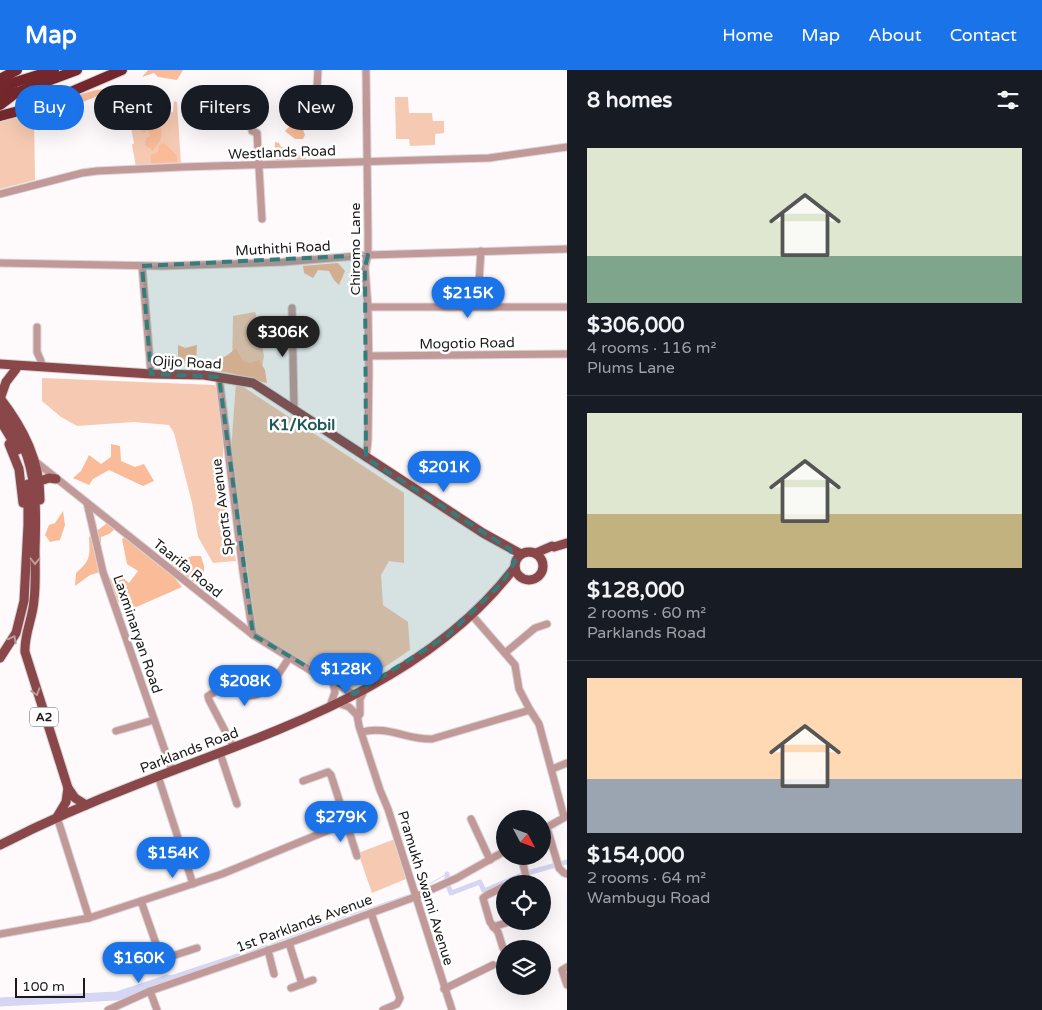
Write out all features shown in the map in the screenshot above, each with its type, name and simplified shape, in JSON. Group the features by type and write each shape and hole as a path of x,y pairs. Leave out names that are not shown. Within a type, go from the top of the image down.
{"highway":[{"path":"0,79 17,70"},
{"path":"0,87 54,70"},
{"path":"37,85 77,70"},
{"path":"0,116 38,106 122,70"},
{"path":"0,94 15,92"},
{"path":"0,105 15,94"}],"main road":[{"path":"0,364 20,368"},
{"name":"Ojijo Road","path":"20,368 42,367 219,377 253,383 366,458 510,549 517,561"},
{"path":"0,371 20,368"},
{"path":"20,368 6,382 0,398 23,434 36,462 40,481 40,517 36,533"},
{"name":"A2","path":"0,410 17,433 31,470 36,533 34,600 24,645 29,669 68,788"},
{"name":"A2","path":"0,420 22,458 32,495 28,525 24,601 21,617 16,634 1,655"},
{"path":"0,429 17,460 22,482 23,514 28,525"},
{"path":"40,481 49,478 56,479"},
{"path":"523,579 519,576 517,561 526,552 536,553 552,546 567,543"},
{"path":"502,583 512,580 536,579 542,572 544,564 554,547"},
{"path":"536,553 544,564"},
{"name":"Parklands Road","path":"0,845 86,805 293,724 365,689 447,636 502,583 517,561"},
{"path":"68,788 75,798 86,805"},
{"path":"57,817 64,807 68,788"},
{"path":"0,839 17,830 21,830 24,833 0,850"}],"street":[{"path":"317,85 318,70"},
{"name":"Chiromo Lane","path":"366,70 368,162 368,255 365,267 368,307 368,440 366,458"},
{"path":"252,130 257,133 262,219"},
{"name":"Westlands Road","path":"0,194 82,173 182,167 488,158 567,147"},
{"name":"Muthithi Road","path":"0,263 142,266 275,262 368,255 567,248"},
{"path":"466,287 472,287 479,282 482,251"},
{"path":"142,266 151,374"},
{"path":"368,307 567,307"},
{"path":"292,308 294,409"},
{"path":"38,327 37,352 42,367"},
{"name":"Mogotio Road","path":"368,356 567,354"},
{"name":"Sports Avenue","path":"219,377 243,572 253,635"},
{"name":"Taarifa Road","path":"36,462 253,635 289,658 354,694"},
{"name":"Laxminaryan Road","path":"86,503 104,572 172,771"},
{"path":"471,614 515,665 519,690 539,724 565,816 551,825"},
{"path":"505,653 531,631 547,624"},
{"path":"234,748 208,696 222,688 227,688 245,696 258,694 268,688 289,658"},
{"path":"332,683 335,692 334,704 352,709 357,717"},
{"path":"357,717 360,714 360,704 365,689"},
{"path":"362,732 377,729 432,739 530,710"},
{"name":"Pramukh Swami Avenue","path":"357,717 452,1010"},
{"path":"116,731 154,720"},
{"path":"220,753 237,804"},
{"path":"552,769 567,763"},
{"path":"303,781 328,772 330,773 357,856"},
{"path":"158,776 193,884"},
{"path":"57,817 90,918"},
{"path":"471,819 490,860"},
{"path":"0,934 90,918 193,884 346,823"},
{"path":"551,846 559,868 567,874"},
{"name":"1st Parklands Avenue","path":"108,1010 150,991 415,897 452,881 496,856"},
{"path":"496,890 483,898 493,927 498,932 500,940"},
{"path":"141,901 161,958 197,948"},
{"path":"372,912 400,998 397,1004 383,1010"},
{"path":"289,943 302,984"},
{"path":"268,950 274,974"},
{"path":"444,989 493,965"},
{"path":"567,967 562,970 567,985"},
{"path":"291,988 313,980"},
{"path":"150,991 157,1010"}],"highlighted area":[{"path":"368,255 365,267 366,458 510,549 515,562 502,583 447,636 354,694 253,635 219,377 151,374 142,266"}],"shaded area":[{"path":"148,70 183,70 177,80 158,77 154,73 142,77"},
{"path":"94,91 94,97 84,102 84,93"},
{"path":"395,97 408,97 409,113 432,113 433,121 444,121 444,133 435,134 435,145 410,146 409,139 396,139"},
{"path":"174,101 177,102 181,165 136,167 131,130 171,130 171,112 173,112"},
{"path":"15,116 15,130 34,130 35,180 0,189 0,120"},
{"path":"147,130 161,130 159,142 153,151 145,145 146,138 151,135"},
{"path":"303,130 305,135 303,139 295,139 285,131"},
{"path":"275,142 295,154 300,155 311,149 312,153 306,156 305,160 292,159 269,163 266,158 268,153 274,149"},
{"path":"165,143 177,156 177,162 151,163 151,155 158,152 159,145"},
{"path":"338,263 345,271 339,285 329,271 318,270 313,278 304,273 303,266"},
{"path":"255,312 264,356 260,378 232,373 233,316"},
{"path":"178,345 185,348 197,345 196,361 218,359 226,356 236,348 243,361 250,363 259,360 265,370 267,383 229,373 190,367 178,360"},
{"path":"42,378 215,385 219,396 223,440 223,485 236,561 213,563 198,537 192,503 174,433 169,425 134,422 77,426 61,417 42,401"},
{"path":"236,382 404,493 404,563 389,561 381,575 383,605 408,622 410,650 350,690 256,632 237,498 229,479"},
{"path":"111,444 120,446 121,461 135,467 144,464 154,481 143,486 109,470 93,479 89,485 73,478 81,471 89,455 101,464 111,457"},
{"path":"63,511 65,525 60,540 50,542 45,535 49,525 55,523"},
{"path":"111,520 120,525 109,534 101,537 104,571 90,575 75,586 76,573 87,561 90,549 89,537"},
{"path":"132,534 157,556 182,587 134,608 117,602 114,599 109,579 122,577 129,583 138,571 127,564 122,539"},
{"path":"192,556 201,556 204,566 204,581 195,585 171,566 176,559 185,559"},
{"path":"395,839 406,879 372,893 358,853"}],"waterway":[{"path":"447,874 447,883 451,893 480,882 484,891 524,874 567,862"},
{"path":"417,891 447,874"},
{"path":"350,915 408,895"},
{"path":"336,920 346,916"},
{"path":"271,944 331,922"},
{"path":"246,953 267,945"},
{"path":"168,979 238,956"},
{"path":"0,1002 117,996 168,979"}],"district":[{"name":"K1/Kobil","path":"302,424"}]}
